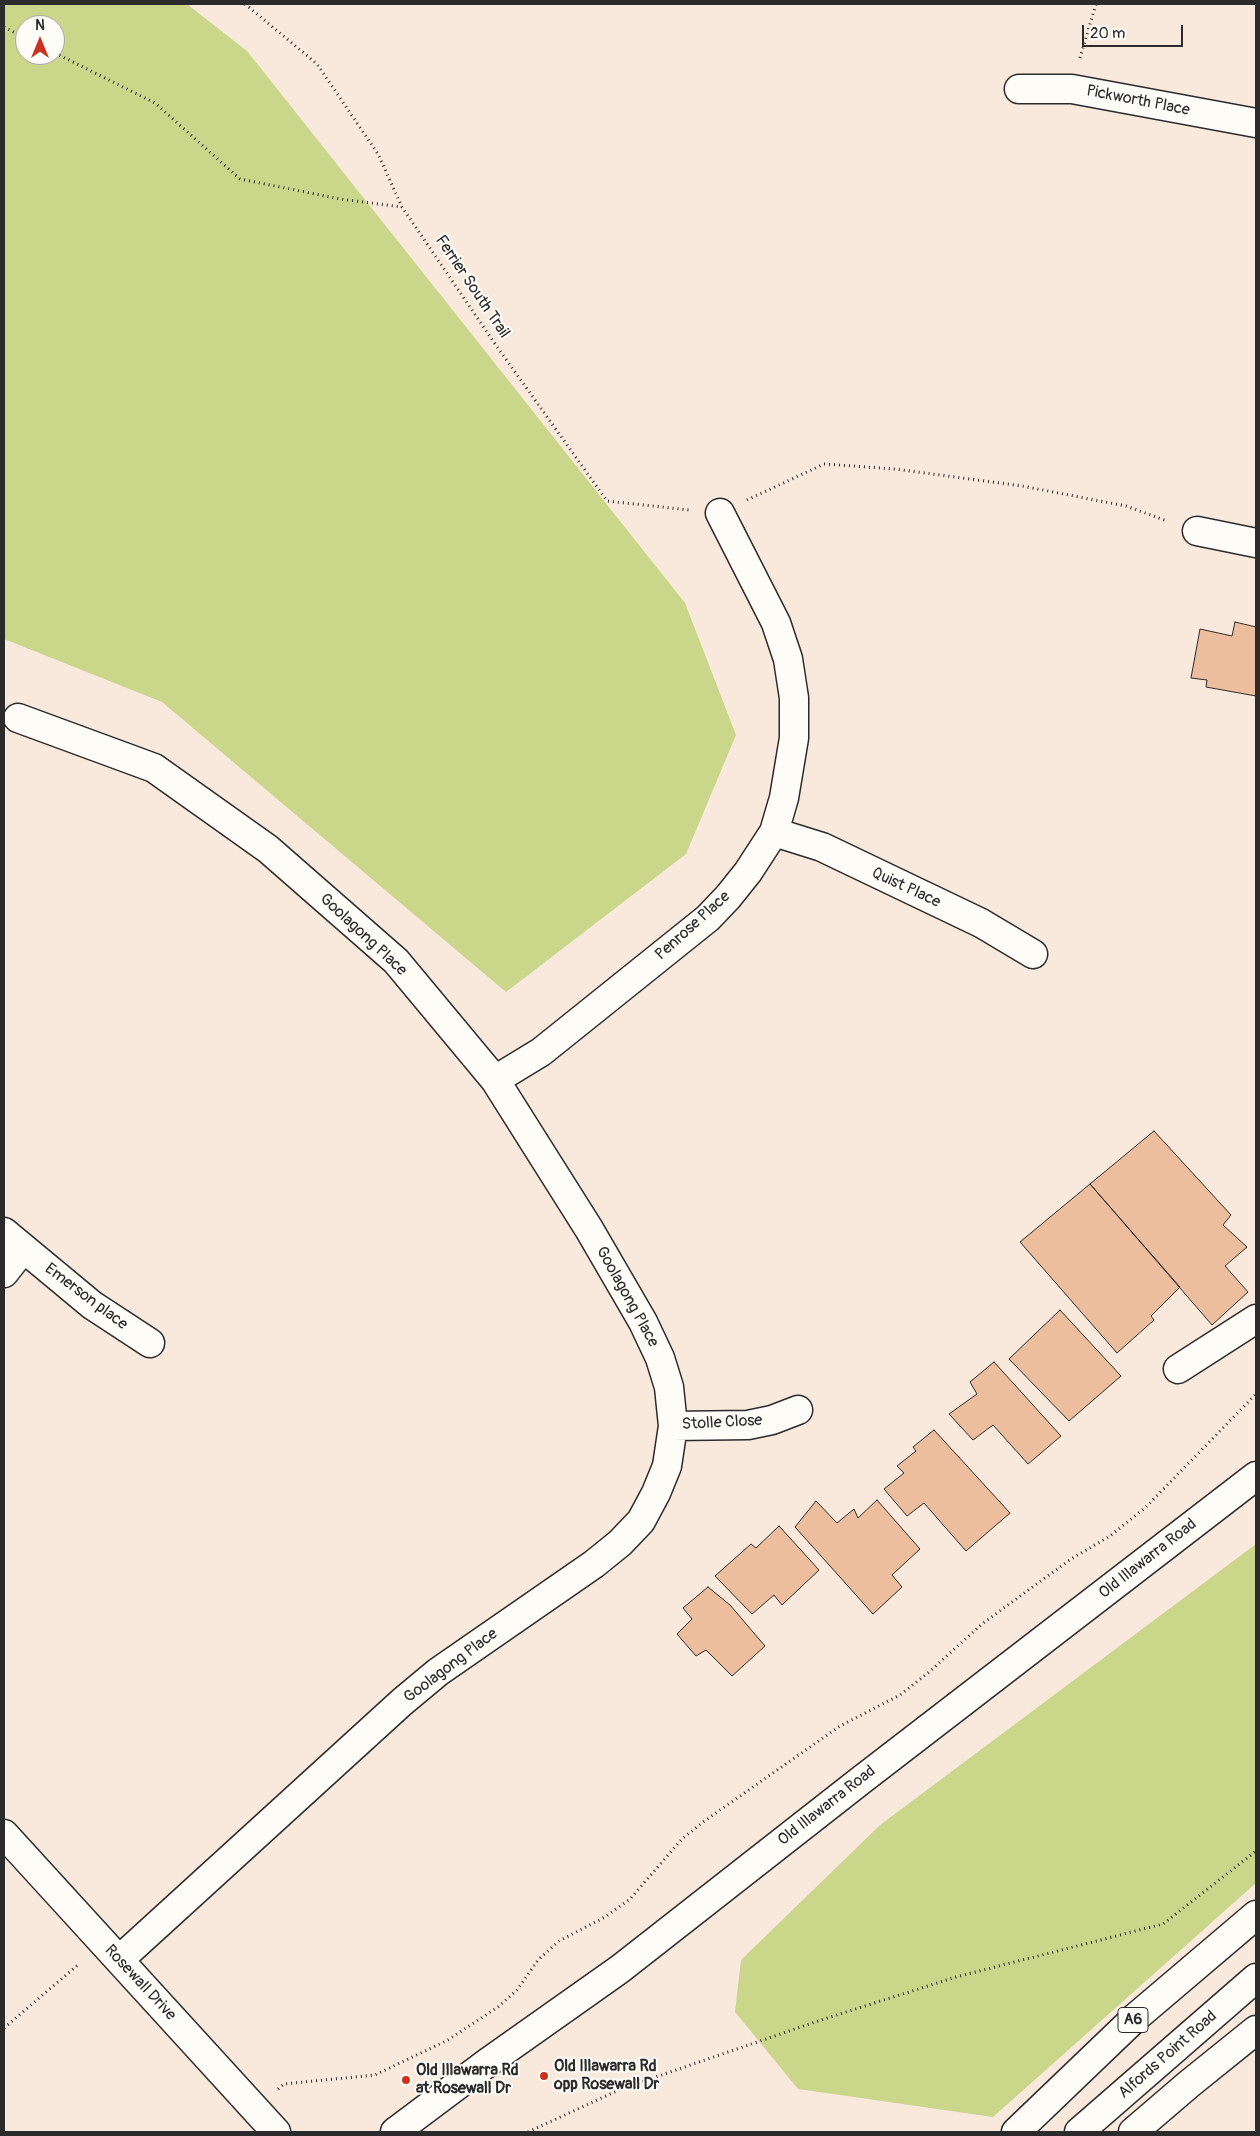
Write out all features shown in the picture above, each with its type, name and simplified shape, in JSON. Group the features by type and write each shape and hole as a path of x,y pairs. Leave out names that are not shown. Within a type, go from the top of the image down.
{"main road":[{"name":"Pickworth Place","path":"1019,89 1072,89 1256,123"},
{"name":"Penrose Place","path":"495,1080 541,1052 708,918 748,872 774,832 784,798 794,738 794,698 788,660 776,623 720,514"},
{"path":"1197,532 1256,543"},
{"name":"Goolagong Place","path":"18,718 154,768 268,849 396,962 495,1080 589,1229 643,1322 660,1358 669,1387 673,1426 667,1466 656,1492 641,1521 620,1542 594,1564 438,1672 111,1952"},
{"name":"Quist Place","path":"774,832 822,847 981,923 1033,954"},
{"name":"Emerson place","path":"4,1232 23,1250 92,1305 150,1343"},
{"path":"4,1273 23,1250"},
{"path":"1178,1369 1256,1319"},
{"name":"Stolle Close","path":"673,1426 748,1425 772,1420 798,1410"},
{"name":"Old Illawarra Road","path":"395,2132 487,2063 620,1969 860,1780 1256,1476"},
{"name":"Rosewall Drive","path":"4,1834 276,2132"},
{"name":"A6","path":"1016,2132 1136,2017 1256,1915"},
{"name":"Alfords Point Road","path":"1079,2132 1256,1978"},
{"path":"1133,2132 1188,2084 1256,2030"}],"path":[{"name":"Ferrier South Trail","path":"245,4 317,64 378,154 402,207 493,341 607,501 720,514"},
{"path":"1072,89 1096,4"},
{"path":"65,57 155,102 240,179 340,198 402,207"},
{"path":"720,514 824,464 895,469 1022,486 1126,506 1197,532"},
{"path":"255,2109 284,2084 376,2075 448,2040 498,2007 517,1990 538,1960 559,1940 606,1917 630,1899 682,1840 703,1822 840,1726 900,1695 928,1673 982,1624 1071,1559 1110,1536 1146,1507 1256,1394"},
{"path":"528,2132 621,2089 827,2018 956,1977 1163,1924 1256,1850"},
{"path":"4,2028 111,1952"}],"green space":[{"path":"4,4 187,4 247,51 685,603 736,735 686,854 506,992 162,702 4,639"},
{"path":"1256,1544 1256,1883 993,2117 798,2089 735,2012 741,1960 880,1825"}],"building":[{"path":"1235,622 1256,627 1256,696 1206,687 1207,680 1191,678 1200,629 1232,636"},
{"path":"1154,1131 1231,1215 1223,1225 1247,1247 1225,1266 1248,1292 1212,1325 1090,1184"},
{"path":"1090,1184 1180,1287 1151,1316 1154,1320 1117,1353 1020,1242"},
{"path":"1060,1310 1121,1376 1069,1421 1009,1359"},
{"path":"994,1362 1061,1436 1028,1464 993,1425 973,1440 949,1414 977,1394 970,1382"},
{"path":"934,1430 1010,1513 966,1551 924,1503 907,1516 884,1489 904,1473 897,1466 916,1451 913,1447"},
{"path":"877,1500 920,1549 892,1575 902,1587 873,1614 795,1527 816,1501 837,1523 854,1509 858,1518"},
{"path":"779,1526 819,1570 782,1605 774,1595 752,1614 715,1576 751,1544 756,1548"},
{"path":"708,1587 730,1605 765,1646 732,1676 706,1650 696,1656 677,1634 692,1619 683,1608"}],"place":[{"name":"Old Illawarra Rd opp Rosewall Dr","path":"544,2076"},
{"name":"Old Illawarra Rd at Rosewall Dr","path":"406,2080"}]}
